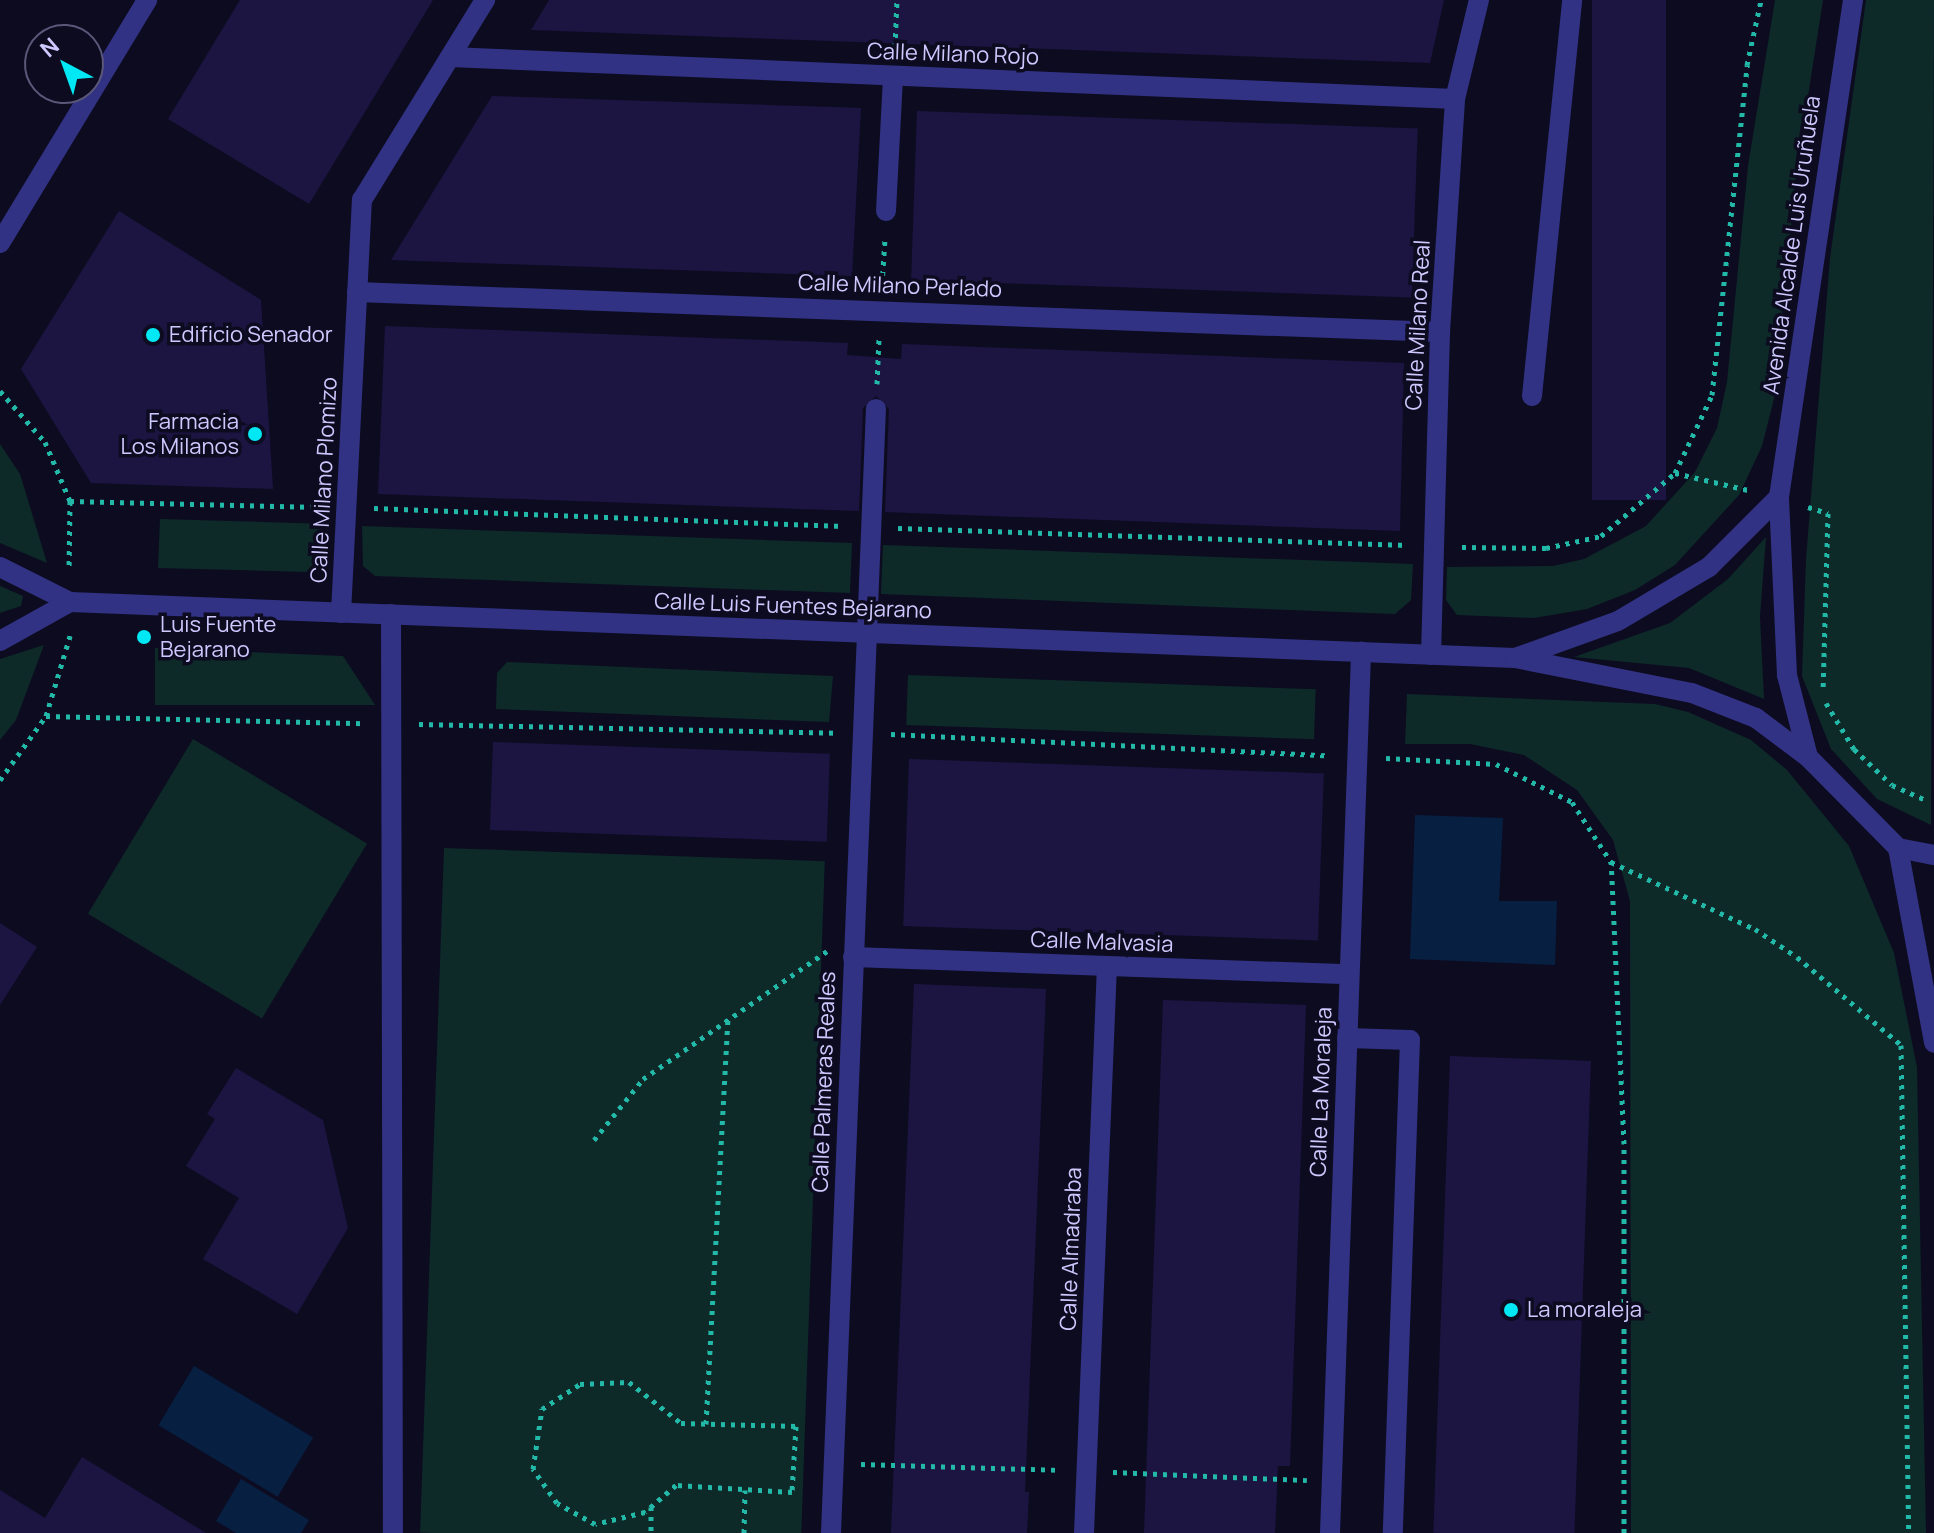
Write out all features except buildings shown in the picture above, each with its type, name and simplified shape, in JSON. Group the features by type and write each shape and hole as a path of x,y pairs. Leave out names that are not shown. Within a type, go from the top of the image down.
{"street":[{"path":"0,243 147,0"},
{"name":"Calle Milano Plomizo","path":"341,613 362,200 485,0"},
{"name":"Calle Milano Real","path":"1431,655 1440,332 1455,99 1479,0"},
{"path":"1532,396 1572,0"},
{"name":"Avenida Alcalde Luis Uruñuela","path":"1808,757 1787,675 1779,497 1853,0"},
{"name":"Calle Milano Rojo","path":"450,57 1455,99"},
{"path":"886,211 893,76"},
{"name":"Calle Milano Perlado","path":"357,292 1440,332"},
{"name":"Calle Palmeras Reales","path":"831,1533 876,409"},
{"path":"1515,658 1618,621 1709,567 1779,497"},
{"name":"Calle Luis Fuentes Bejarano","path":"0,567 70,602 1515,658"},
{"path":"0,641 70,602"},
{"path":"391,614 393,1533"},
{"name":"Calle La Moraleja","path":"1330,1533 1361,652"},
{"path":"1515,658 1692,693 1756,718 1808,757 1898,848 1934,1043"},
{"path":"1898,848 1934,855"},
{"name":"Calle Malvasia","path":"853,957 1349,974"},
{"name":"Calle Almadraba","path":"1084,1533 1107,966"},
{"path":"1347,1038 1410,1040 1393,1533"}],"path":[{"path":"893,76 897,0"},
{"path":"70,501 346,507 1434,546 1546,548 1601,536 1675,473 1712,395 1747,65 1761,0"},
{"path":"0,391 45,442 70,501 70,644 46,716 0,780"},
{"path":"1624,1533 1624,1144 1611,862 1755,929 1797,957 1901,1045 1909,1533"},
{"path":"594,1140 643,1079 831,948"},
{"path":"706,1424 728,1018"},
{"path":"629,1382 681,1423 706,1424 796,1426 792,1492 676,1485 651,1507 595,1524 557,1503 533,1469 542,1409 580,1384 629,1382"},
{"path":"744,1533 745,1490"},
{"path":"651,1507 651,1533"}],"green space":[{"path":"1775,0 1823,0 1796,173 1776,391 1762,446 1739,495 1675,565 1635,590 1587,609 1534,618 1457,615 1446,600 1447,567 1553,566 1584,559 1646,526 1695,472 1717,428 1727,382 1748,166"},
{"path":"1866,0 1934,0 1931,825 1877,799 1831,749 1802,676 1806,559 1830,258"},
{"path":"0,444 20,474 47,563 0,543"},
{"path":"160,519 329,524 326,559 321,570 308,572 158,568"},
{"path":"362,526 852,543 850,593 375,576 363,566"},
{"path":"1766,537 1760,617 1764,699 1689,668 1574,657 1670,623 1728,579"},
{"path":"883,545 1413,564 1411,600 1395,614 881,594"},
{"path":"0,586 23,596 21,606 0,613"},
{"path":"44,645 16,720 0,740 0,659"},
{"path":"155,648 343,656 375,705 155,705"},
{"path":"507,662 833,676 829,722 496,709 497,673"},
{"path":"908,675 1316,689 1314,739 906,725"},
{"path":"1407,694 1655,704 1688,712 1751,740 1787,770 1849,846 1894,953 1917,1067 1926,1533 1631,1533 1630,901 1613,840 1577,790 1524,755 1470,744 1405,744"},
{"path":"193,739 367,844 262,1018 88,914"},
{"path":"444,848 825,861 801,1533 420,1533"}],"water":[{"path":"1415,815 1503,818 1499,901 1557,901 1555,965 1410,959"},
{"path":"194,1366 313,1438 278,1497 158,1425"},
{"path":"241,1479 309,1520 301,1533 236,1533 216,1521"}],"place":[{"name":"Edificio Senador","path":"153,335"},
{"name":"Farmacia Los Milanos","path":"255,434"},
{"name":"Luis Fuente Bejarano","path":"144,637"},
{"name":"La moraleja","path":"1511,1310"}]}
